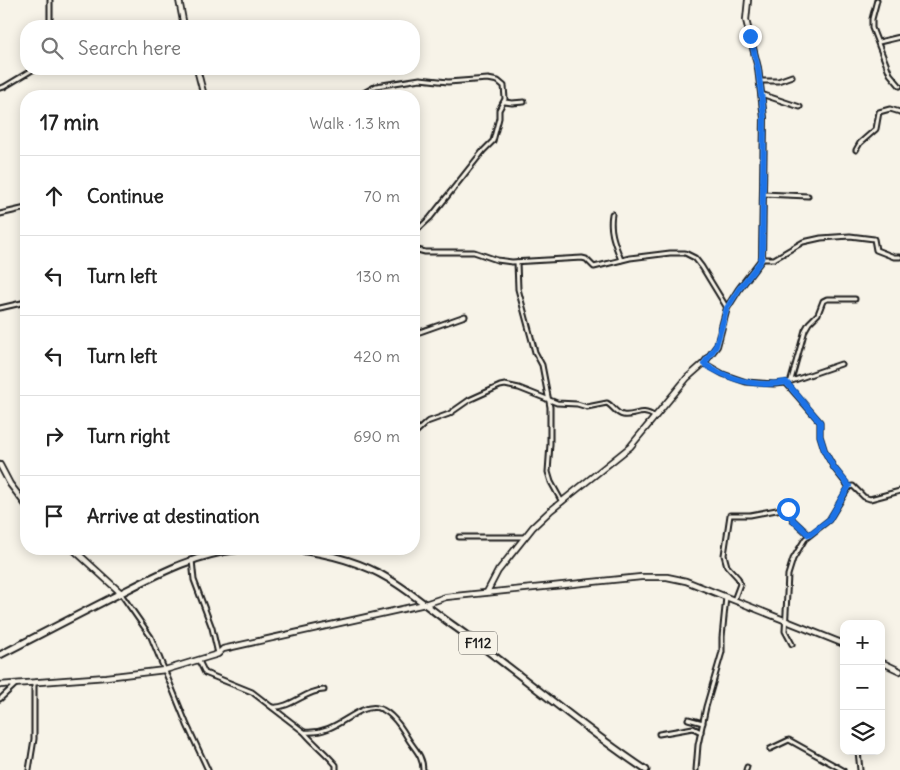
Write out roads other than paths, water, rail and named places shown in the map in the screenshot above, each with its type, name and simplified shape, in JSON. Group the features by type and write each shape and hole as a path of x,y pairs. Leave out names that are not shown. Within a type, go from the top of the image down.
{"main road":[{"path":"0,655 156,574 200,555"},
{"name":"F112","path":"329,555 363,566 389,579 485,648 607,744 646,770"}],"street":[{"path":"50,0 50,20"},
{"path":"179,0 183,20"},
{"path":"487,592 498,572 524,537 542,518 630,447 688,378 704,364 716,346 727,308 762,259 764,118 759,81 746,20 748,0"},
{"path":"877,0 872,19 872,28 890,74 900,86"},
{"path":"879,42 900,38"},
{"path":"0,88 24,75"},
{"path":"199,75 202,90"},
{"path":"759,81 778,81 792,76"},
{"path":"369,90 376,86 394,82 426,79 457,82 481,78 493,79 502,83 505,89 505,102 499,110 499,118 493,141 430,218 420,227"},
{"path":"761,93 800,107"},
{"path":"505,102 524,102"},
{"path":"856,150 860,143 876,129 879,112 890,109 900,112"},
{"path":"763,194 808,196"},
{"path":"0,214 20,209"},
{"path":"612,214 610,226 612,238 621,260"},
{"path":"762,259 774,259 793,247 812,239 842,236 874,239 876,250 894,257 900,257"},
{"path":"420,251 474,252 497,260 517,262 582,258 586,259 594,267 621,260 677,252 689,255 702,267 727,308"},
{"path":"517,262 518,289 535,352 542,365 549,400 551,418 548,472 551,482 562,502"},
{"path":"791,381 805,330 818,314 823,301 827,299 855,299"},
{"path":"0,308 20,303"},
{"path":"420,332 466,316"},
{"path":"704,364 723,374 746,382 774,384 791,381 841,364"},
{"path":"786,382 820,422 820,436 825,452 834,468 849,486 853,486 864,497 870,499 900,491"},
{"path":"420,428 427,422 449,414 469,400 500,386 511,385 557,403 577,404 588,407 606,404 625,416 645,412 655,417"},
{"path":"0,465 10,484 20,497"},
{"path":"792,644 786,634 789,571 799,547 809,535 829,520 849,486"},
{"path":"734,600 740,584 738,578 727,566 724,554 730,515 750,515 787,508 793,520 809,535"},
{"path":"460,537 524,537"},
{"path":"80,555 121,593 151,637 187,725 208,770"},
{"path":"192,559 197,590 212,628 218,654"},
{"path":"0,685 106,678 165,670 218,654 223,649 425,604 446,597 655,576 677,578 840,642"},
{"path":"696,770 698,745 706,707 722,652 726,597"},
{"path":"199,660 205,673 247,690 259,697 304,732 315,746 336,765 336,770"},
{"path":"885,664 900,671"},
{"path":"29,770 34,739 34,683"},
{"path":"0,699 16,684"},
{"path":"271,707 281,706 316,690 324,690"},
{"path":"304,732 314,732 334,725 371,707 379,707 392,714 401,725 408,739 421,756 423,770"},
{"path":"688,719 703,723"},
{"path":"659,734 693,728 701,732"},
{"path":"770,749 789,740 843,770"},
{"path":"858,755 860,770"}]}
